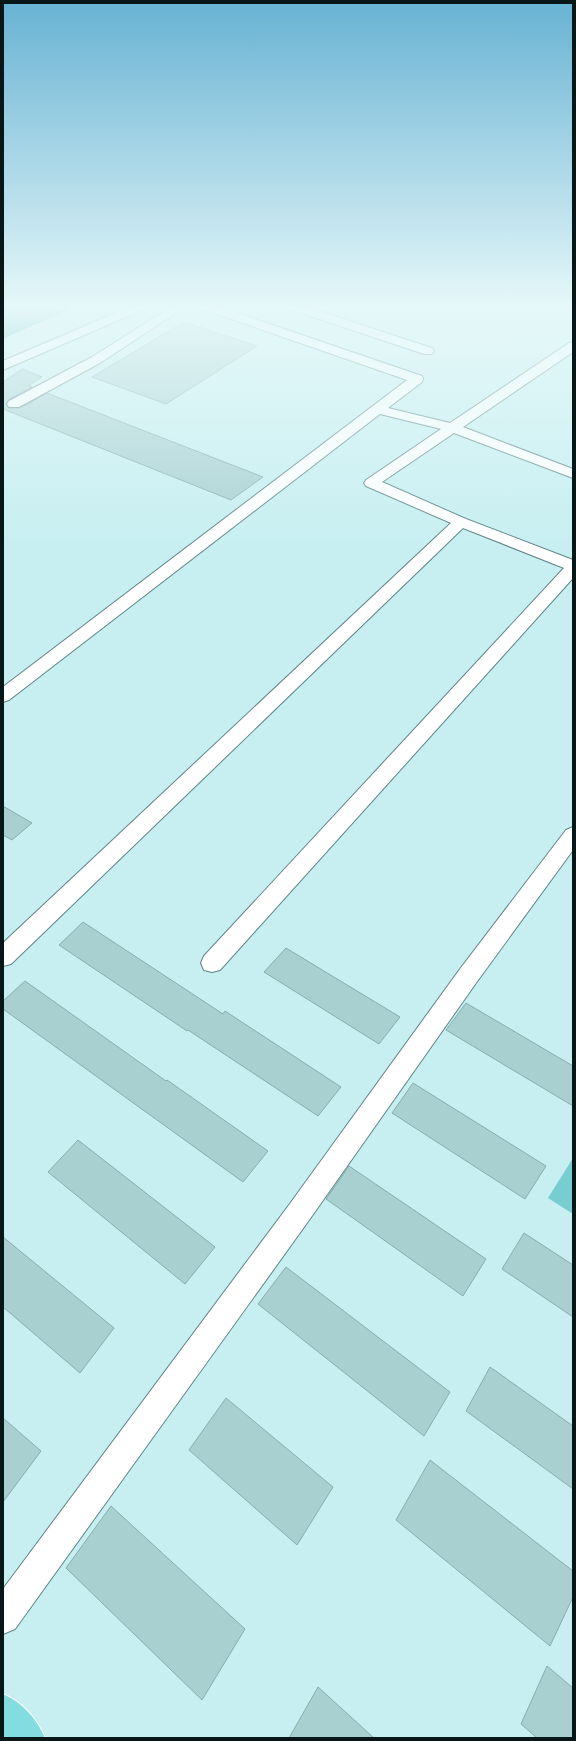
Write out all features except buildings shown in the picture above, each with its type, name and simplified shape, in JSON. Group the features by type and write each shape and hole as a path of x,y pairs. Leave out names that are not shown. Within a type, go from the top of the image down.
{"main road":[{"path":"3,1712 27,1738"}],"street":[{"path":"14,404 47,386"},
{"path":"3,696 408,386"},
{"path":"212,963 573,567 461,522 371,483 514,386"},
{"path":"378,409 453,428 573,474"},
{"path":"3,957 461,522"},
{"path":"3,1617 294,1220 468,976 573,835"}],"shaded area":[{"path":"573,1158 573,1214 548,1198"}]}
